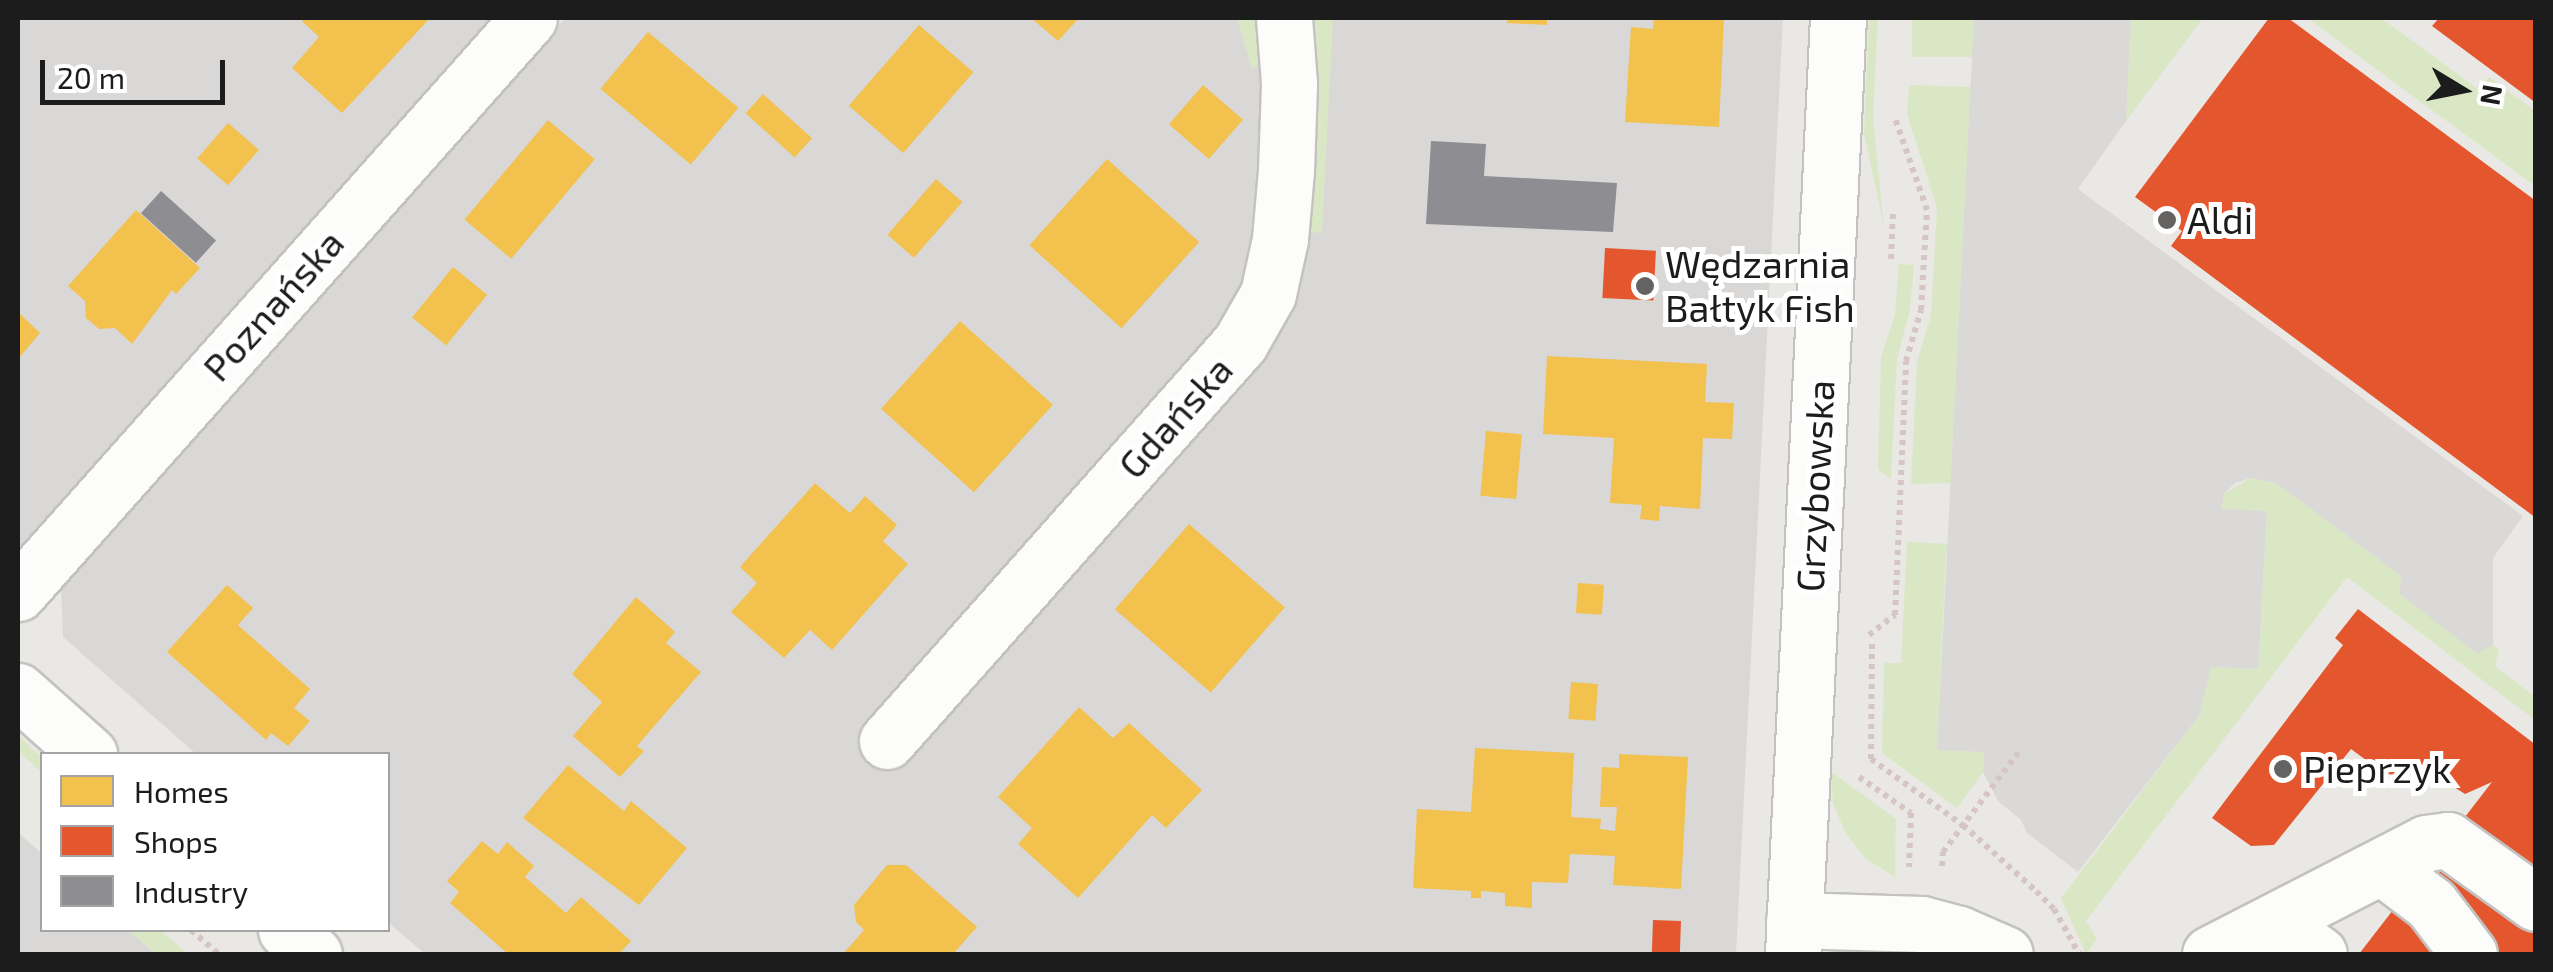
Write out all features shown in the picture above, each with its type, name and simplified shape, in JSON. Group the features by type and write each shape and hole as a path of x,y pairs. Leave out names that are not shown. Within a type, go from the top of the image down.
{"street":[{"name":"Poznańska","path":"18,593 528,18"},
{"name":"Gdańska","path":"887,741 1240,343 1268,294 1280,239 1286,171 1289,83 1284,18"},
{"name":"Grzybowska","path":"1794,937 1838,18"},
{"path":"18,691 87,752"},
{"path":"2210,954 2404,855 2448,840 2536,902"},
{"path":"2404,855 2430,904 2469,954"},
{"path":"2274,922 2319,954"},
{"path":"1794,937 1922,924 1959,934 2004,954"},
{"path":"288,932 314,954"}],"path":[{"path":"1858,646 1894,615 1906,361 1921,310 1927,210 1894,111"},
{"path":"1868,617 1871,759 1962,825 2054,909 2079,954"},
{"path":"1942,872 1943,852 2021,749"},
{"path":"1846,767 1911,813 1908,881"},
{"path":"193,932 219,954"}],"shaded area":[{"path":"18,18 502,18 18,552"},
{"path":"565,18 1783,18 1736,954 425,954 390,924 390,752 194,752 63,637 61,585"},
{"path":"1974,18 2131,18 2126,121 2078,189 2523,516 2493,558 2493,645 2477,654 2399,593 2401,576 2276,483 2251,478 2235,483 2224,494 2221,509 2267,511 2258,669 2211,667 2199,716 2078,872 2027,833 2021,820 1998,801 1983,772 1984,752 1937,750"},
{"path":"18,832 40,852 40,932 130,932 156,954 18,954"}],"green space":[{"path":"1237,18 1259,18 1264,60 1252,70"},
{"path":"1311,18 1333,18 1322,233 1308,232 1318,101"},
{"path":"1869,18 1878,18 1873,117 1884,227 1864,133"},
{"path":"1912,18 1974,18 1974,57 1912,57"},
{"path":"2131,18 2203,18 2126,121"},
{"path":"2307,18 2381,18 2479,90 2489,77 2535,111 2535,186"},
{"path":"1909,85 1971,87 1951,475 1997,482 1911,484 1917,362 1931,315 1937,208 1907,114"},
{"path":"1899,264 1914,265 1910,310 1897,359 1891,479 1878,469 1881,358 1895,314"},
{"path":"2251,478 2276,483 2401,576 2477,653 2493,645 2499,649 2495,666 2535,697 2535,720 2347,577 2086,921 2097,939 2086,954 2061,898 2199,716 2211,667 2258,669 2267,512 2221,509 2224,494"},
{"path":"1907,542 1954,544 1946,553 1937,749 1984,752 1983,772 1957,808 1882,753 1884,663 1901,663"},
{"path":"18,735 40,756 40,771 18,751"},
{"path":"1830,771 1896,819 1895,877 1865,858 1845,832 1833,803"},
{"path":"130,932 162,932 188,954 156,954"}],"building: Homes":[{"path":"430,18 342,113 292,68 319,37 302,21"},
{"path":"1031,18 1079,18 1058,41"},
{"path":"1508,18 1547,18 1547,25 1507,23"},
{"path":"1654,18 1724,18 1719,127 1625,122 1631,27 1653,29"},
{"path":"919,25 973,72 903,153 849,106"},
{"path":"648,32 738,108 691,165 600,89"},
{"path":"1203,85 1243,120 1209,159 1169,124"},
{"path":"763,94 812,138 795,157 746,113"},
{"path":"548,120 595,159 511,259 464,220"},
{"path":"228,123 259,150 228,185 197,158"},
{"path":"1107,159 1199,242 1122,328 1029,245"},
{"path":"936,179 962,202 914,258 887,235"},
{"path":"136,210 200,268 176,294 172,290 132,344 115,328 99,329 86,318 85,301 68,286"},
{"path":"453,267 487,295 446,345 412,318"},
{"path":"18,312 40,333 18,359"},
{"path":"960,321 1053,405 974,492 881,409"},
{"path":"1547,356 1707,364 1705,402 1734,403 1732,439 1703,438 1700,509 1660,506 1659,521 1640,519 1642,505 1610,503 1614,438 1543,434"},
{"path":"1486,431 1522,434 1516,499 1480,496"},
{"path":"815,483 850,513 865,496 897,525 883,541 908,564 832,650 810,630 784,658 731,612 757,583 740,567"},
{"path":"1189,524 1285,607 1211,693 1115,609"},
{"path":"1578,583 1604,585 1602,615 1576,613"},
{"path":"227,585 253,608 238,625 310,689 294,708 310,721 288,746 271,733 266,740 167,652"},
{"path":"636,597 675,632 666,643 701,672 637,746 644,751 620,777 573,736 602,702 572,674"},
{"path":"1571,682 1598,684 1595,721 1568,719"},
{"path":"1079,707 1113,738 1129,723 1202,790 1166,828 1152,815 1078,898 1018,844 1032,828 998,797"},
{"path":"1475,748 1574,753 1571,817 1601,819 1600,829 1615,831 1617,807 1600,807 1602,767 1619,768 1619,754 1688,757 1681,889 1613,885 1615,856 1570,854 1568,883 1532,882 1532,908 1505,906 1505,893 1481,891 1481,898 1471,898 1471,891 1413,888 1417,809 1471,812"},
{"path":"568,765 624,811 631,801 687,848 639,905 523,818"},
{"path":"482,841 498,854 507,842 534,866 525,877 566,913 581,897 631,941 619,954 508,954 450,903 459,892 447,881"},
{"path":"887,865 906,865 977,927 953,954 843,954 864,930 856,922 854,905"}],"building: Shops":[{"path":"2269,18 2288,18 2536,201 2536,518 2171,246 2182,231 2135,197"},
{"path":"2439,18 2536,18 2536,103 2432,26"},
{"path":"1605,248 1656,251 1653,301 1602,298"},
{"path":"2358,609 2536,745 2536,954 2359,954 2492,782 2465,794 2419,765 2404,775 2385,774 2351,749 2274,845 2251,846 2212,818 2343,645 2335,638"},
{"path":"1653,920 1681,921 1680,954 1652,954"}],"building: Industry":[{"path":"1431,141 1486,144 1484,176 1617,183 1613,232 1426,224"},
{"path":"161,191 216,241 196,263 141,213"}],"place":[{"name":"Aldi","path":"2167,220"},
{"name":"Wędzarnia Bałtyk Fish","path":"1645,286"},
{"name":"Pieprzyk","path":"2283,769"}]}
